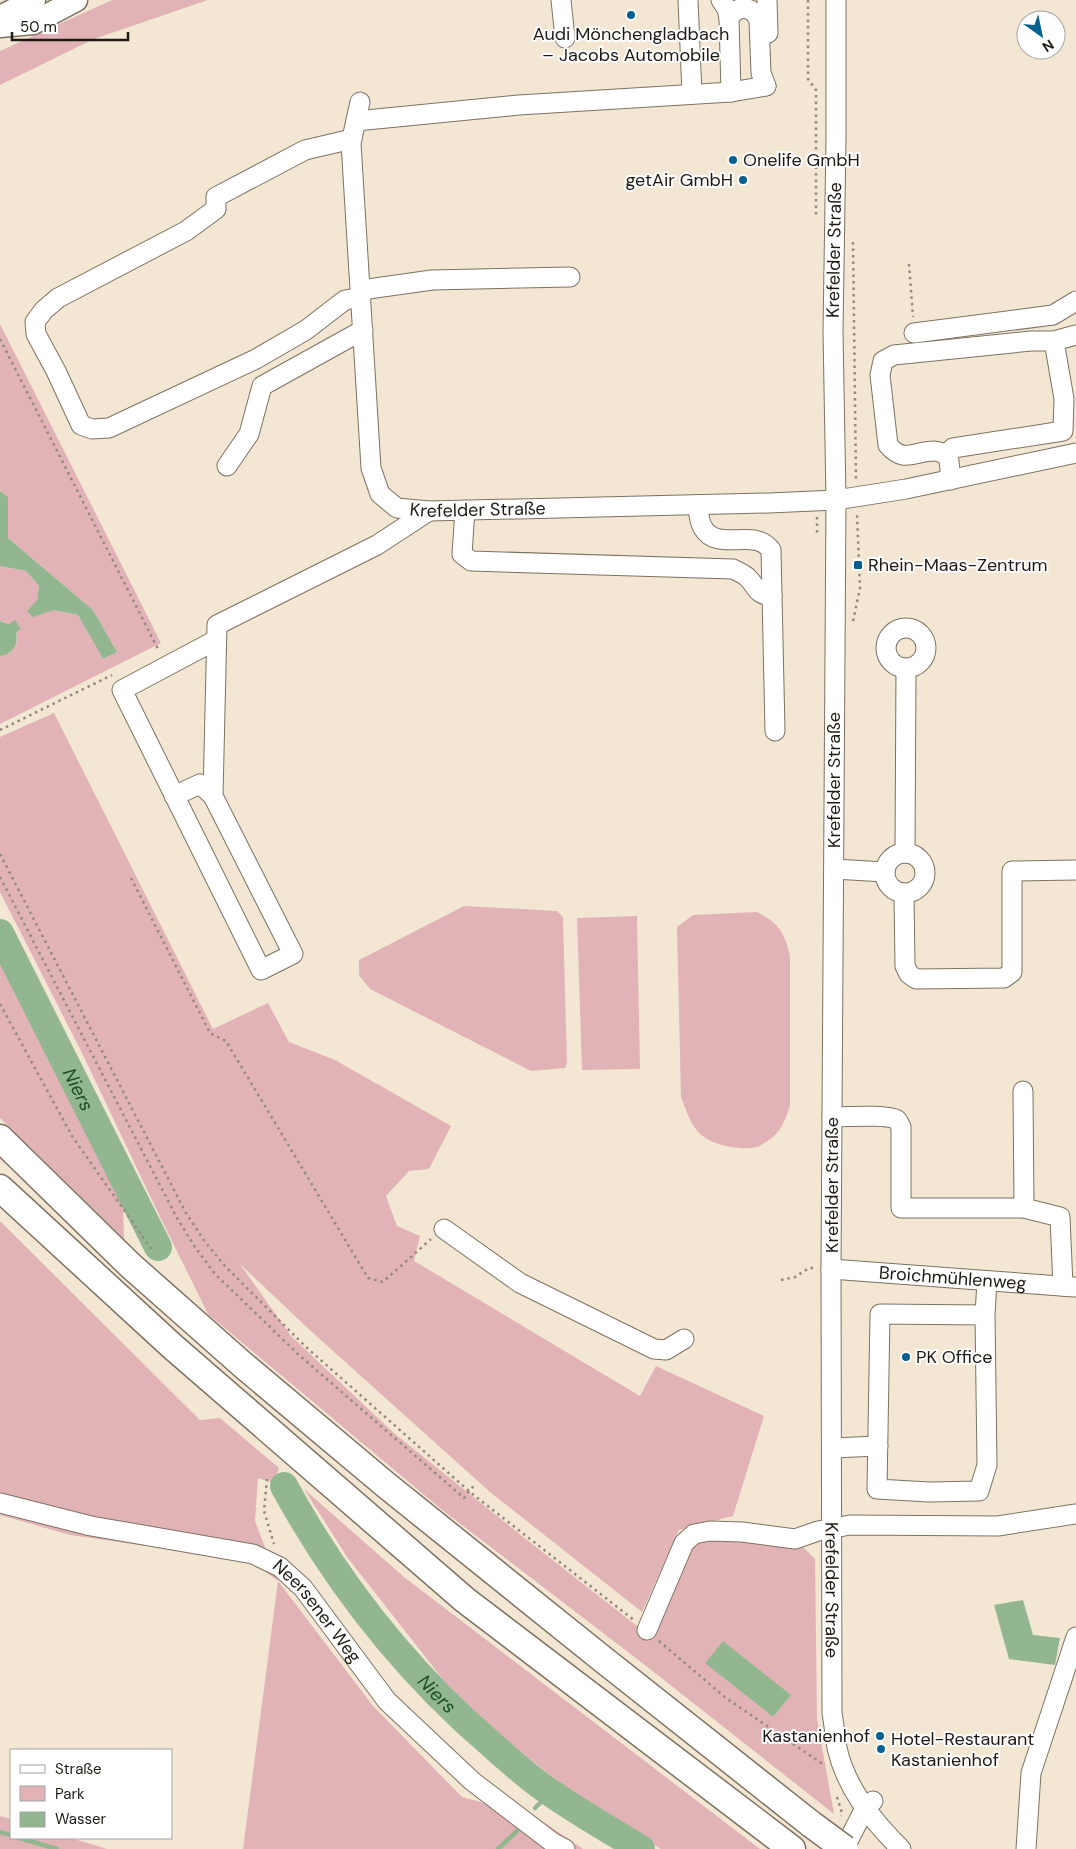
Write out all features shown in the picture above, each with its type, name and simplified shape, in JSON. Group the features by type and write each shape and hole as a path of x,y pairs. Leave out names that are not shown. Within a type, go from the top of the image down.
{"highway":[{"path":"0,1138 131,1266 386,1485 600,1657 844,1849"},
{"path":"0,1188 173,1347 464,1600 791,1849"}],"main road":[{"path":"0,26 33,23 76,0"},
{"path":"0,17 26,1"}],"street":[{"path":"561,0 565,38"},
{"path":"688,0 692,94"},
{"path":"721,0 727,9 729,18 731,92"},
{"path":"766,86 768,72 767,0"},
{"name":"Krefelder Straße","path":"836,0 833,331 836,500 832,1117 825,1269 832,1448 832,1713 838,1748 850,1784 870,1804 887,1835 901,1849"},
{"path":"729,18 736,9 744,8 756,14 759,20 761,73 766,86"},
{"path":"570,277 432,280 361,294 345,300 306,330 256,359 109,428 92,429 81,425 56,371 36,334 35,322 44,310 58,298 186,231 216,209 216,197 305,150 354,130 519,105 731,92 766,86"},
{"name":"Krefelder Straße","path":"360,102 354,130 371,468 380,494 397,508 465,510 836,500 906,490 1076,453"},
{"path":"914,333 1053,315 1076,301"},
{"path":"227,466 249,434 262,386 363,330"},
{"path":"951,480 949,461 946,454 935,450 906,456 896,454 888,445 880,375 882,361 894,354 1031,341 1054,341 1076,335"},
{"path":"946,454 953,448 1063,431 1064,399 1054,341"},
{"path":"697,505 702,527 710,536 722,540 755,540 767,544 771,550 775,731"},
{"path":"213,796 217,625 377,545 429,510"},
{"path":"465,510 462,554 471,561 733,569 748,577 761,595 772,596"},
{"path":"174,796 200,784 213,796 293,954 261,970 174,796 122,690 216,640"},
{"path":"905,853 906,668"},
{"path":"905,853 912,854 922,862 925,874 921,886 904,894 892,889 885,878 885,872 890,860 905,853"},
{"path":"834,870 885,872"},
{"path":"904,894 905,966 909,974 916,979 1004,978 1012,972 1012,871 1076,870"},
{"path":"1023,1091 1024,1208"},
{"path":"832,1117 877,1116 898,1120 901,1127 901,1208 1024,1208 1068,1217 1070,1287"},
{"path":"444,1229 520,1284 654,1349 666,1350 684,1340"},
{"name":"Broichmühlenweg","path":"825,1269 1070,1287"},
{"path":"985,1315 880,1314 878,1488 929,1492 979,1491 987,1465 985,1315 987,1281"},
{"path":"832,1448 878,1446"},
{"name":"Neersener Weg","path":"0,1503 91,1526 244,1552 262,1557 280,1567 306,1593 387,1701 472,1781 552,1842 565,1849"},
{"path":"647,1630 684,1543 694,1534 710,1531 742,1532 795,1539 850,1525 998,1526 1076,1514"},
{"path":"1026,1849 1031,1773 1076,1637"},
{"path":"844,1849 870,1804"}],"path":[{"path":"909,264 914,333"},
{"path":"0,340 160,651 151,656"},
{"path":"0,730 116,673"},
{"path":"0,854 186,1213 203,1240 236,1278 306,1346 470,1492 647,1630 726,1698 814,1760 829,1768"},
{"path":"0,876 176,1218 215,1274 300,1356 464,1498 476,1484"},
{"path":"131,878 210,1033 226,1041 368,1278 383,1282 422,1246 444,1229"},
{"path":"0,1004 72,1136 152,1250"},
{"path":"781,1280 795,1277 809,1268 825,1269"},
{"path":"267,1479 264,1510 280,1567"},
{"path":"836,1794 842,1813 838,1822"}],"green space":[{"path":"112,0 208,0 94,39 0,85 0,51"},
{"path":"0,324 161,643 0,724 0,656 8,654 13,650 17,638 13,627 8,623 0,621 0,566 26,571 39,586 37,600 27,611 54,610 78,615 103,659 117,652 93,610 8,538 8,497 0,491"},
{"path":"54,713 213,1029 268,1003 289,1042 335,1060 451,1126 429,1169 409,1171 386,1196 397,1226 420,1236 414,1261 640,1396 656,1366 764,1416 733,1516 679,1530 642,1612 490,1492 313,1333 240,1264 291,1336 395,1434 651,1637 690,1548 703,1536 801,1545 815,1559 817,1719 834,1814 641,1662 441,1509 208,1314 82,1053 0,892 0,737","holes":["723,1641 790,1695 773,1717 706,1663"]},
{"path":"464,906 557,911 563,917 567,1062 565,1068 531,1071 370,989 359,975 359,960"},
{"path":"757,912 771,920 780,929 790,955 790,1106 782,1126 773,1137 757,1147 742,1148 717,1144 703,1137 692,1124 681,1097 677,927 693,915"},
{"path":"637,916 640,1069 582,1070 577,918"},
{"path":"0,947 72,1088 123,1203 124,1239 0,1118"},
{"path":"0,1221 200,1420 220,1418 279,1468 274,1483 258,1478 255,1521 278,1581 251,1561 70,1535 0,1515"},
{"path":"304,1489 404,1577 760,1849 661,1849 564,1786 501,1736 445,1682 347,1557"},
{"path":"278,1581 373,1706 462,1797 502,1808 517,1821 533,1815 583,1849 243,1849"},
{"path":"0,1816 10,1819 10,1839 74,1839 107,1849 0,1849"}],"water":[{"path":"0,491 8,497 8,538 93,610 117,652 103,659 78,615 54,610 33,617 27,611 37,600 39,586 26,571 0,566"},
{"path":"15,620 21,629 16,632 16,645 12,651 0,656 0,621 9,624"},
{"path":"1023,1600 1033,1635 1060,1638 1055,1665 1009,1659 994,1605"},
{"path":"723,1641 791,1695 773,1717 705,1663"}],"waterway":[{"name":"Niers","path":"0,933 158,1247"},
{"name":"Niers","path":"284,1486 327,1558 351,1592 376,1625 431,1688 506,1758 536,1782 573,1808 641,1849"},
{"path":"535,1808 550,1793"},
{"path":"498,1849 517,1831"},
{"path":"0,1832 10,1835"},
{"path":"22,1839 57,1849"}],"place":[{"name":"Audi Mönchengladbach – Jacobs Automobile","path":"631,15"},
{"name":"Onelife GmbH","path":"733,160"},
{"name":"getAir GmbH","path":"743,180"},
{"name":"Rhein-Maas-Zentrum","path":"858,565"},
{"name":"PK Office","path":"906,1357"},
{"name":"Kastanienhof","path":"880,1736"},
{"name":"Hotel-Restaurant Kastanienhof","path":"881,1749"}]}
